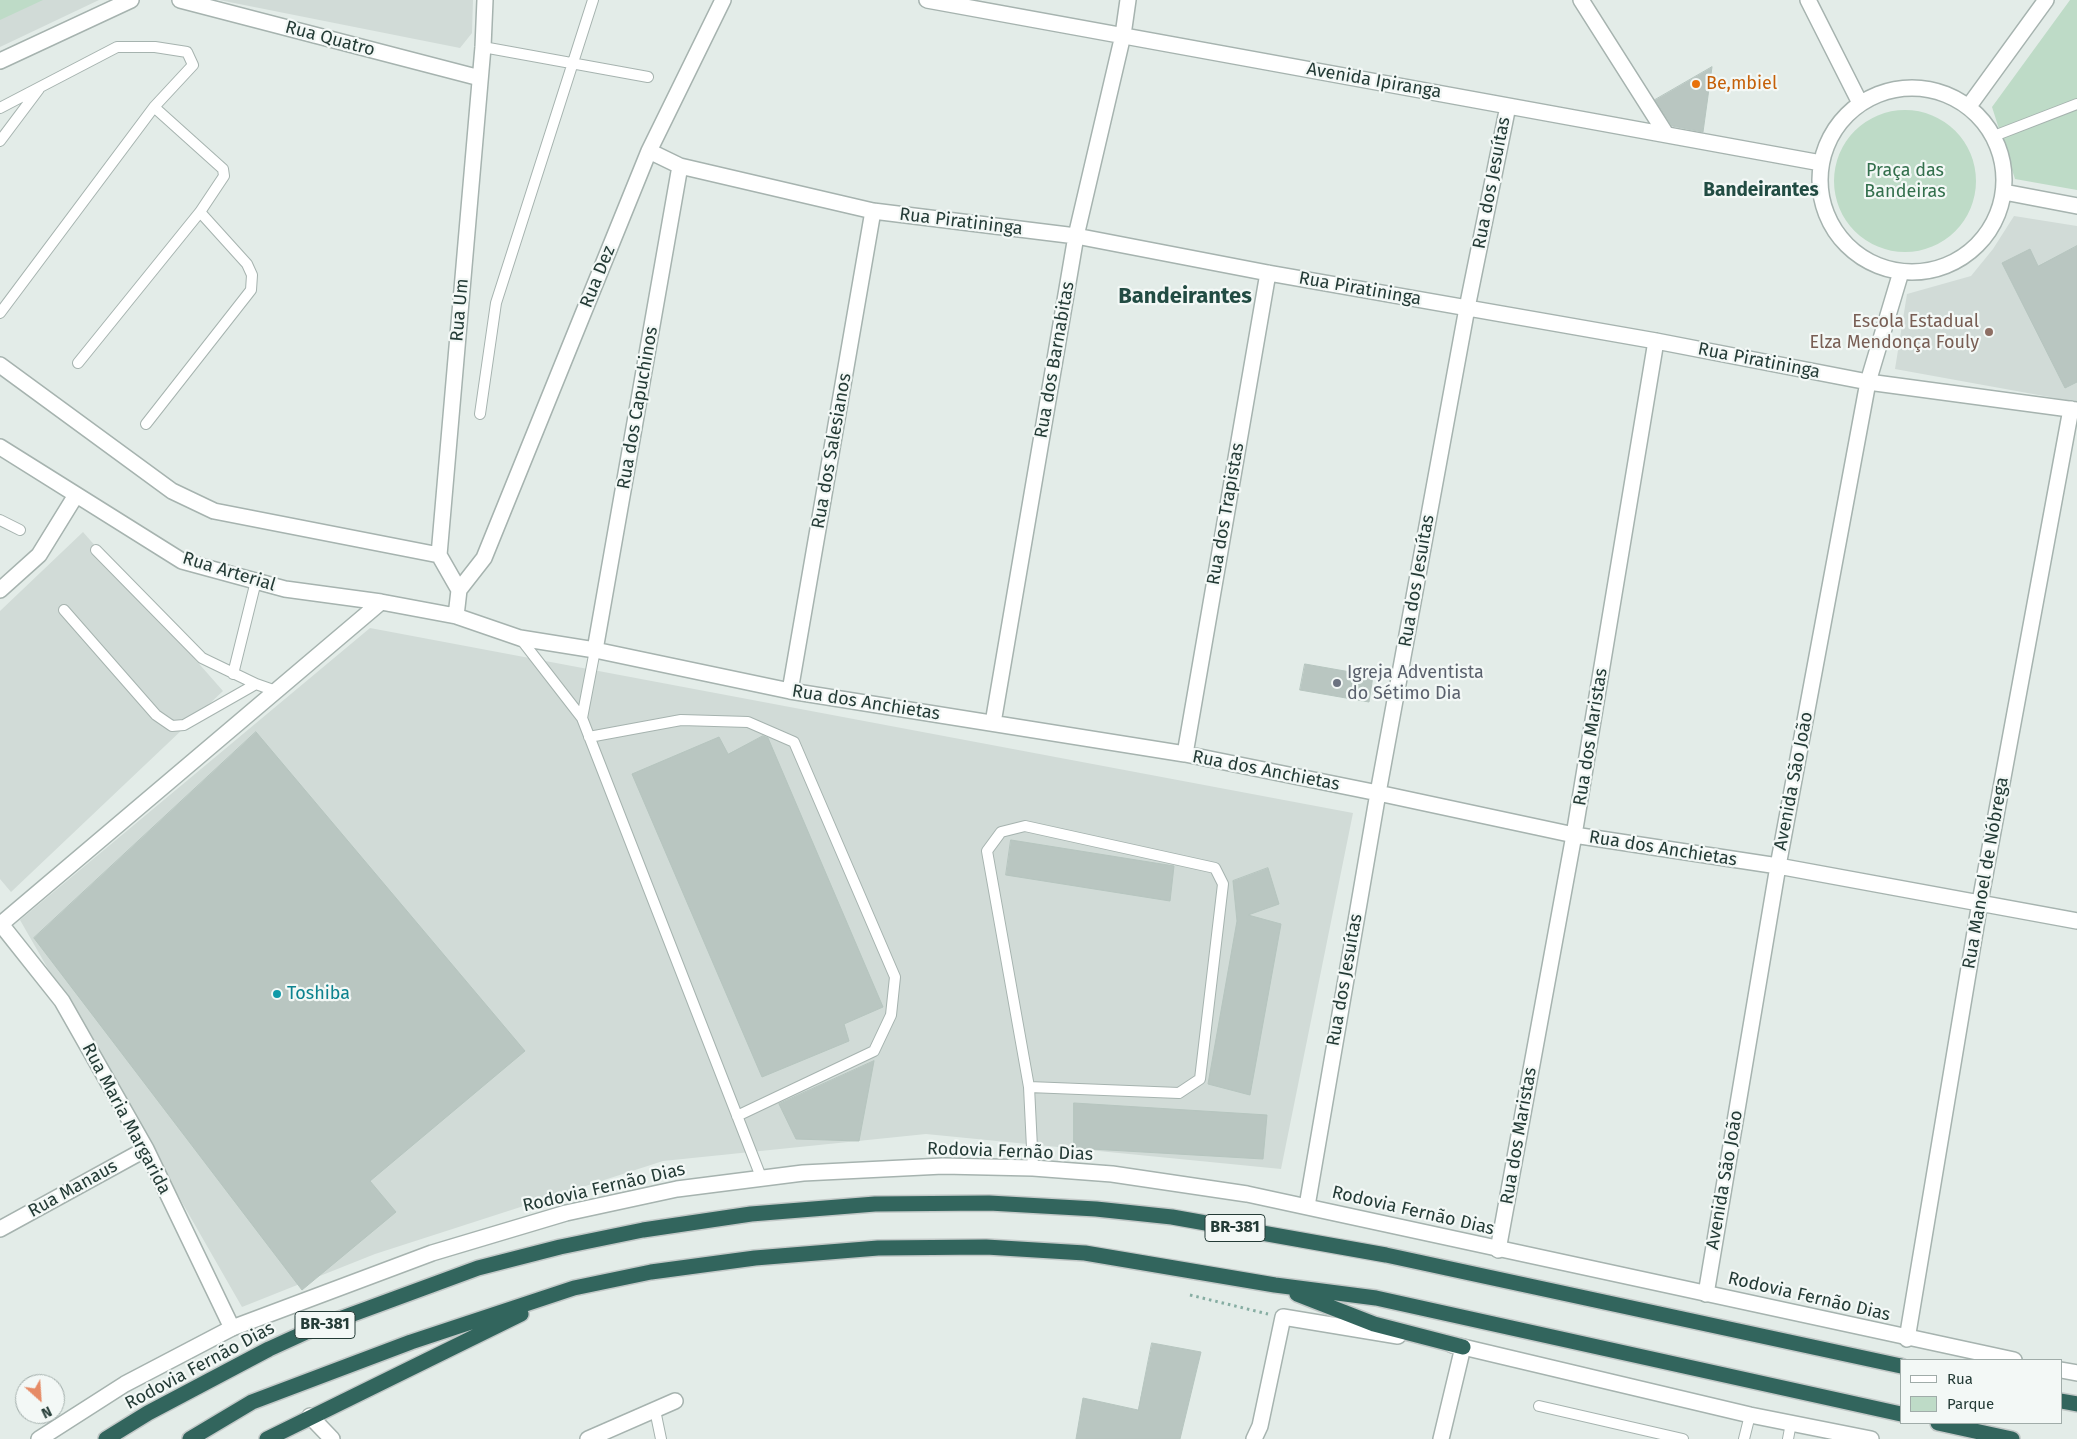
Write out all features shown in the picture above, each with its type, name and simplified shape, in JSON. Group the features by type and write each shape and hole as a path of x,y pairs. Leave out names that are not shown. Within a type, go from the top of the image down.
{"highway":[{"name":"Rodovia Fernão Dias","path":"106,1439 148,1413 315,1328 478,1268 560,1247 643,1230 751,1214 874,1204 989,1203 1096,1209 1172,1217 1386,1255 1900,1366"},
{"name":"BR-381","path":"190,1439 252,1402 411,1342 574,1288 651,1272 755,1258 878,1248 986,1247 1085,1253 1275,1285 1376,1298 1900,1414"},
{"name":"BR-381","path":"1275,1285 1374,1324 1463,1346"},
{"path":"267,1439 310,1416 574,1288"},
{"path":"2062,1401 2077,1404"},
{"path":"1943,1424 2012,1439"}],"street":[{"path":"0,61 131,0"},
{"name":"Rua Quatro","path":"180,0 480,78"},
{"name":"Rua Um","path":"439,555 483,46 485,0"},
{"name":"Rua Dez","path":"459,590 484,558 649,151 723,0"},
{"name":"Avenida Ipiranga","path":"928,0 1820,163"},
{"name":"Rua dos Barnabitas","path":"994,723 1076,236 1122,36 1128,0"},
{"path":"1581,0 1666,134"},
{"path":"1808,0 1860,103"},
{"path":"1969,106 2046,0"},
{"path":"1904,88 1934,90 1949,95 1969,106 1983,120 1994,136 2001,154 2004,192 1997,215 1990,229 1969,253 1948,265 1933,269 1901,272 1880,267 1861,257 1844,243 1831,226 1822,206 1819,184 1820,163 1834,129 1846,114 1860,103 1881,93 1904,88"},
{"name":"Rua dos Jesuítas","path":"1307,1206 1378,793 1467,308 1508,106"},
{"name":"Rua Piratininga","path":"649,151 680,166 873,211 1076,236 1268,273 1656,341 1868,382 2074,409"},
{"name":"Rua dos Capuchinos","path":"595,650 680,166"},
{"path":"2004,192 2077,206"},
{"name":"Rua dos Salesianos","path":"790,692 873,211"},
{"name":"Avenida São João","path":"1706,1294 1778,866 1868,382 1901,272"},
{"name":"Rua dos Trapistas","path":"1185,754 1268,273"},
{"name":"Rua dos Maristas","path":"1498,1250 1574,835 1656,341"},
{"path":"0,365 172,490 214,511 439,555 459,590 456,616"},
{"name":"Rua Manoel de Nóbrega","path":"1907,1338 1980,902 2074,409"},
{"name":"Rua Arterial","path":"0,447 182,561 285,589 381,602 456,616"},
{"path":"0,590 38,555 76,495"},
{"path":"1,923 381,602"},
{"name":"Rua dos Anchietas","path":"456,616 520,638 595,650 790,692 1185,754 1574,835 1778,866 2077,921"},
{"name":"Rua Maria Margarida","path":"1,923 62,1001 146,1150 232,1328"},
{"name":"Rua Manaus","path":"0,1229 146,1150"},
{"name":"Rodovia Fernão Dias","path":"39,1439 125,1384 232,1328 432,1253 566,1213 677,1189 761,1177 943,1166 1033,1168 1112,1174 1247,1194 1498,1250 2009,1359"},
{"path":"1254,1439 1260,1426 1283,1318 1463,1346 1441,1439"},
{"name":"BR-381","path":"1463,1346 1750,1415 1871,1439"},
{"path":"2062,1370 2077,1373"},
{"path":"588,1439 674,1401"},
{"path":"310,1416 332,1439"}],"lane":[{"path":"480,414 496,303 593,0"},
{"path":"483,46 648,77"},
{"path":"0,108 117,47 155,47 187,52 193,65 154,107 0,313"},
{"path":"0,141 41,87"},
{"path":"1994,136 2077,104"},
{"path":"78,363 200,212 224,176 224,169 154,107"},
{"path":"146,424 251,290 252,275 247,264 200,212"},
{"path":"0,520 20,530"},
{"path":"96,550 202,658 233,674 276,691"},
{"path":"233,674 256,581"},
{"path":"64,610 156,715 172,726 184,725 256,684"},
{"path":"520,638 582,718 761,1177"},
{"path":"582,718 595,650"},
{"path":"589,737 682,720 748,722 794,742 895,977 891,1016 874,1051 737,1116"},
{"path":"1029,1087 1179,1093 1200,1079 1223,884 1215,868 1025,826 1001,832 988,851 1029,1087 1033,1168"},
{"path":"1539,1406 1683,1439"},
{"path":"655,1410 660,1439"},
{"path":"1744,1439 1750,1415"},
{"path":"1788,1439 1791,1423"}],"path":[{"path":"1190,1295 1283,1318"}],"shaded area":[{"path":"0,0 99,0 0,47"},
{"path":"219,0 473,0 472,33 460,48"},
{"name":"Escola Estadual Elza Mendonça Fouly","path":"2014,216 2077,226 2077,402 1895,369 1907,294 1971,276 1993,249"},
{"path":"83,532 223,691 11,892 0,879 0,611"},
{"path":"370,628 1353,813 1281,1169 926,1134 663,1161 375,1254 242,1307 20,920"}],"green space":[{"path":"0,0 43,0 0,20"},
{"path":"2070,0 2077,0 2077,190 2015,179 1992,107"},
{"name":"Praça das Bandeiras","path":"1905,110 1919,111 1932,115 1955,131 1971,154 1975,167 1975,195 1971,208 1955,231 1932,247 1919,251 1905,252 1891,251 1878,247 1855,231 1839,208 1835,195 1834,181 1835,167 1839,154 1855,131 1878,115 1891,111"}],"building":[{"name":"Be,mbiel","path":"1712,67 1703,132 1672,126 1655,100"},
{"path":"2077,246 2077,382 2065,388 2002,263 2030,249 2038,266"},
{"name":"Igreja Adventista do Sétimo Dia","path":"1305,664 1373,676 1369,702 1300,690"},
{"name":"Toshiba","path":"256,732 525,1051 370,1181 396,1212 302,1290 34,938"},
{"path":"763,736 768,738 883,1007 844,1024 849,1041 762,1077 632,774 719,737 728,754"},
{"path":"1011,840 1174,866 1170,901 1006,875"},
{"path":"1268,868 1279,904 1248,915 1281,924 1250,1095 1208,1084 1237,921 1233,881"},
{"path":"874,1061 859,1141 796,1139 779,1104"},
{"path":"1074,1103 1267,1115 1263,1159 1074,1148"},
{"path":"1152,1343 1201,1352 1180,1439 1076,1439 1083,1398 1138,1410"}],"place":[{"name":"Be,mbiel","path":"1696,84"},
{"name":"Escola Estadual Elza Mendonça Fouly","path":"1989,332"},
{"name":"Igreja Adventista do Sétimo Dia","path":"1337,683"},
{"name":"Toshiba","path":"277,994"}],"district":[{"name":"Bandeirantes","path":"1761,191"},
{"name":"Bandeirantes","path":"1185,297"}]}
